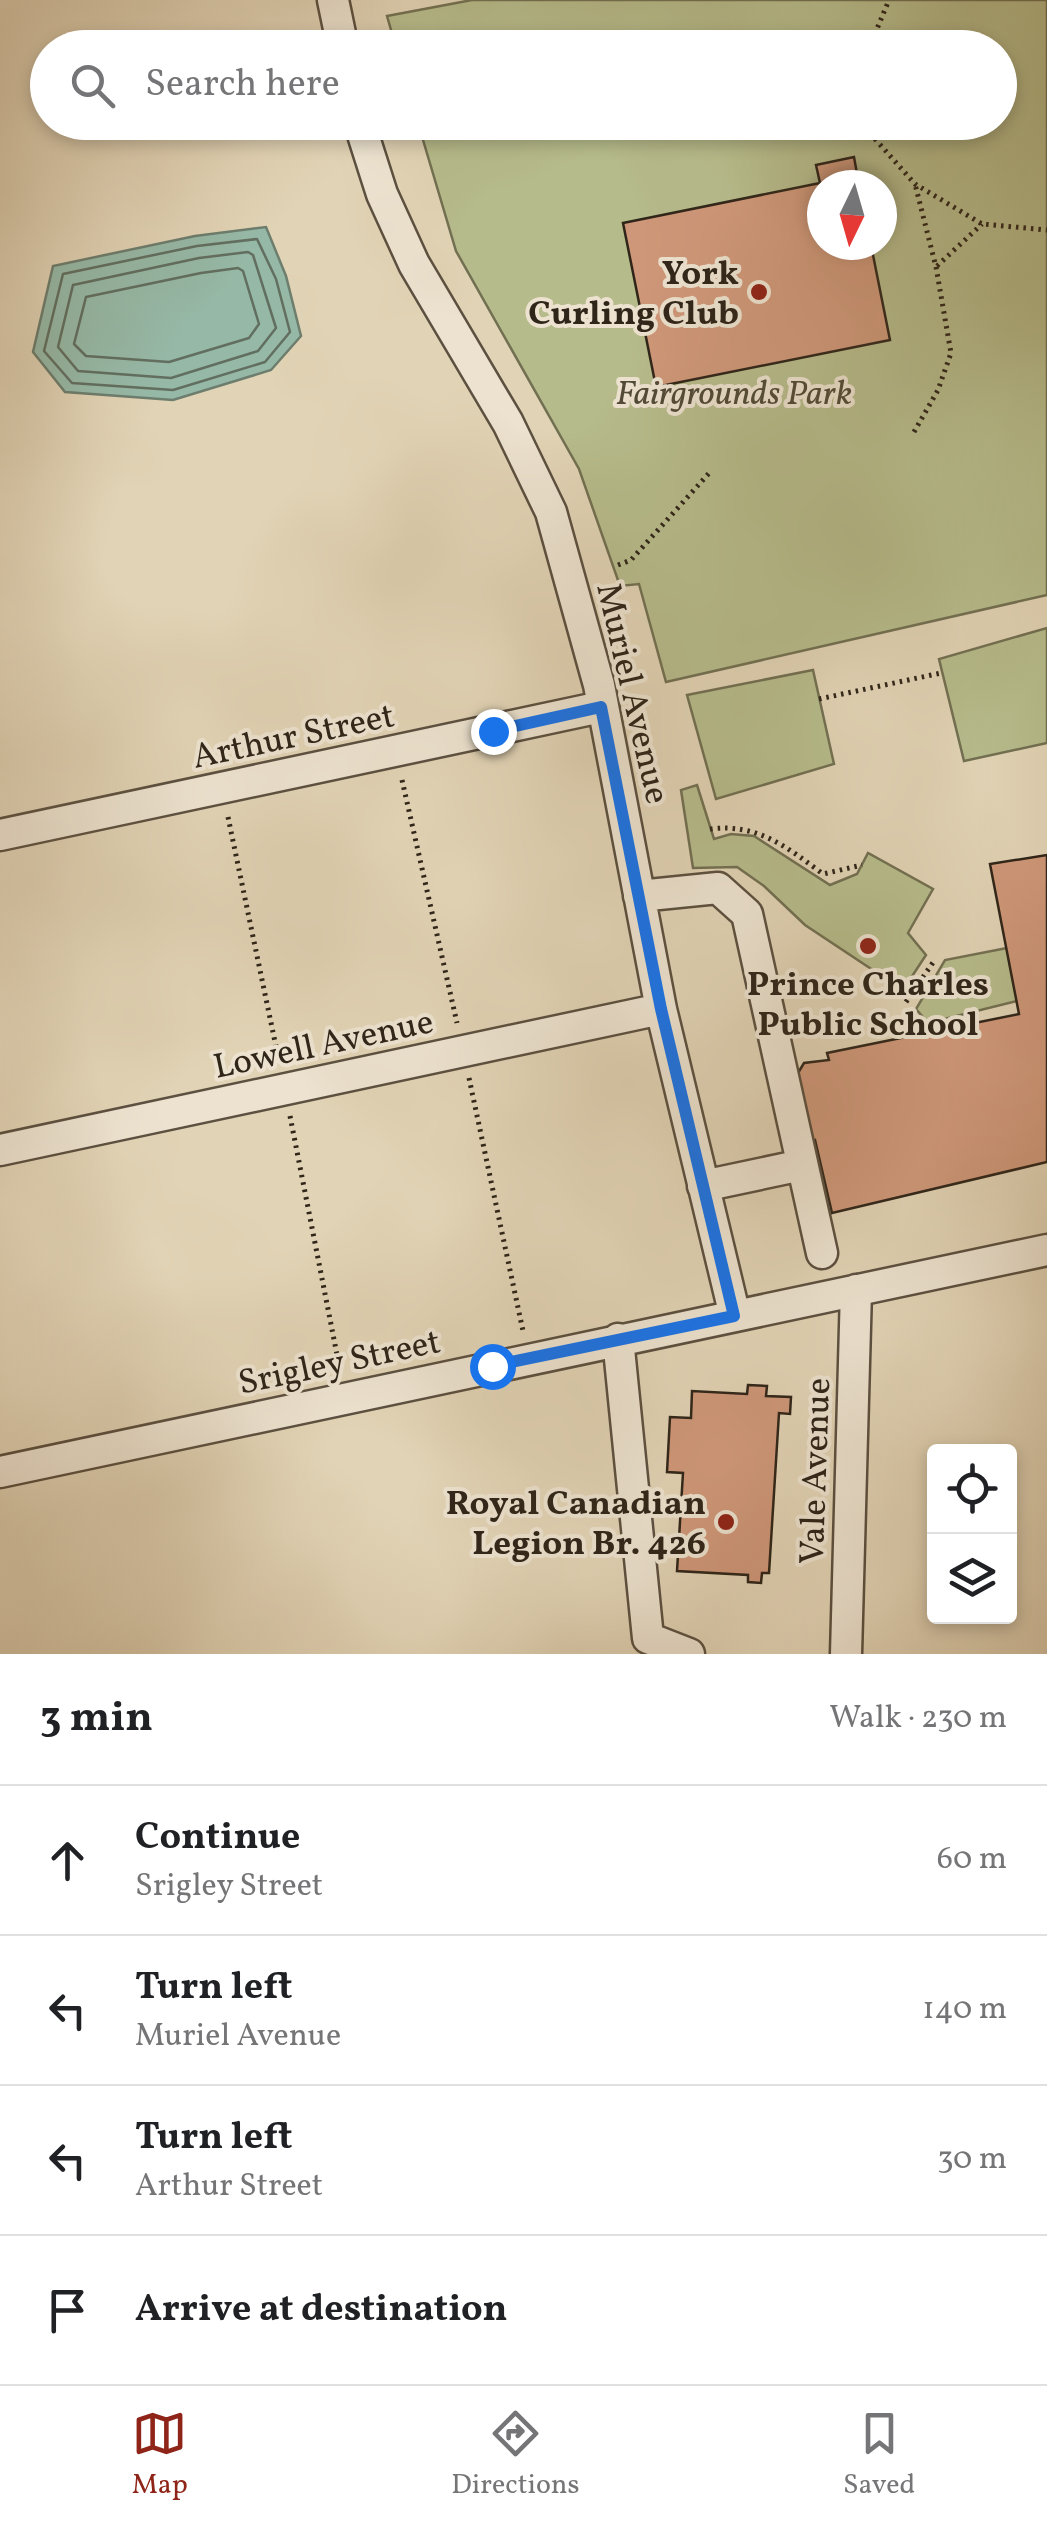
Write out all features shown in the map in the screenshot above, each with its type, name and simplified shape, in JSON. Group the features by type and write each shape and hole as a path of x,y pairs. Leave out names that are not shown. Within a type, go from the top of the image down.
{"street":[{"path":"334,0 340,30"},
{"name":"Muriel Avenue","path":"365,140 382,194 414,264 508,423 552,512 599,684 661,1009 734,1316"},
{"name":"Arthur Street","path":"0,835 601,707"},
{"path":"639,896 718,888 747,914 822,1253"},
{"name":"Lowell Avenue","path":"0,1150 661,1009"},
{"path":"703,1186 802,1165"},
{"name":"Srigley Street","path":"0,1472 1047,1250"},
{"name":"Vale Avenue","path":"846,1654 856,1290"},
{"path":"618,1340 648,1638 690,1654"}],"path":[{"path":"876,30 889,0"},
{"path":"876,140 916,184 982,224 1047,230"},
{"path":"914,432 938,390 951,353 916,184"},
{"path":"936,267 982,224"},
{"path":"618,566 632,560 712,472"},
{"path":"819,699 941,673"},
{"path":"710,829 732,826 764,833 823,874 862,865"},
{"path":"906,1002 934,961"}],"green space":[{"name":"Fairgrounds Park","path":"472,0 1047,0 1047,595 666,682 639,584 620,586 579,469 456,251 423,140 1017,140 1017,30 391,30 387,16"},
{"path":"1047,628 1047,743 964,761 939,659"},
{"path":"813,670 834,764 716,799 687,695"},
{"path":"697,785 714,839 731,834 754,836 830,885 857,874 868,853 933,889 908,933 926,955 903,990 805,925 764,886 737,867 693,868 681,790"},
{"path":"1007,948 1017,1001 928,1023 916,1009 945,960"}],"water":[{"path":"266,227 286,276 301,336 271,370 173,400 65,392 33,352 53,266 195,236"}],"building":[{"name":"York Curling Club","path":"854,157 856,170 817,170 816,165"},
{"name":"York Curling Club","path":"807,186 807,260 874,260 890,340 656,387 623,223"},
{"path":"1047,855 1047,1162 832,1213 815,1140 804,1142 795,1078 804,1063 829,1060 827,1053 1019,1014 990,864"},
{"name":"Royal Canadian Legion Br. 426","path":"748,1385 767,1386 766,1396 791,1397 790,1414 779,1413 769,1573 762,1573 761,1583 748,1582 748,1575 677,1571 683,1473 667,1472 670,1417 691,1418 692,1391 747,1394"}],"place":[{"name":"York Curling Club","path":"759,292"},
{"name":"Prince Charles Public School","path":"868,946"},
{"name":"Royal Canadian Legion Br. 426","path":"726,1522"}],"route":[{"path":"492,1366 734,1316 661,1009 601,707 493,731"}]}
